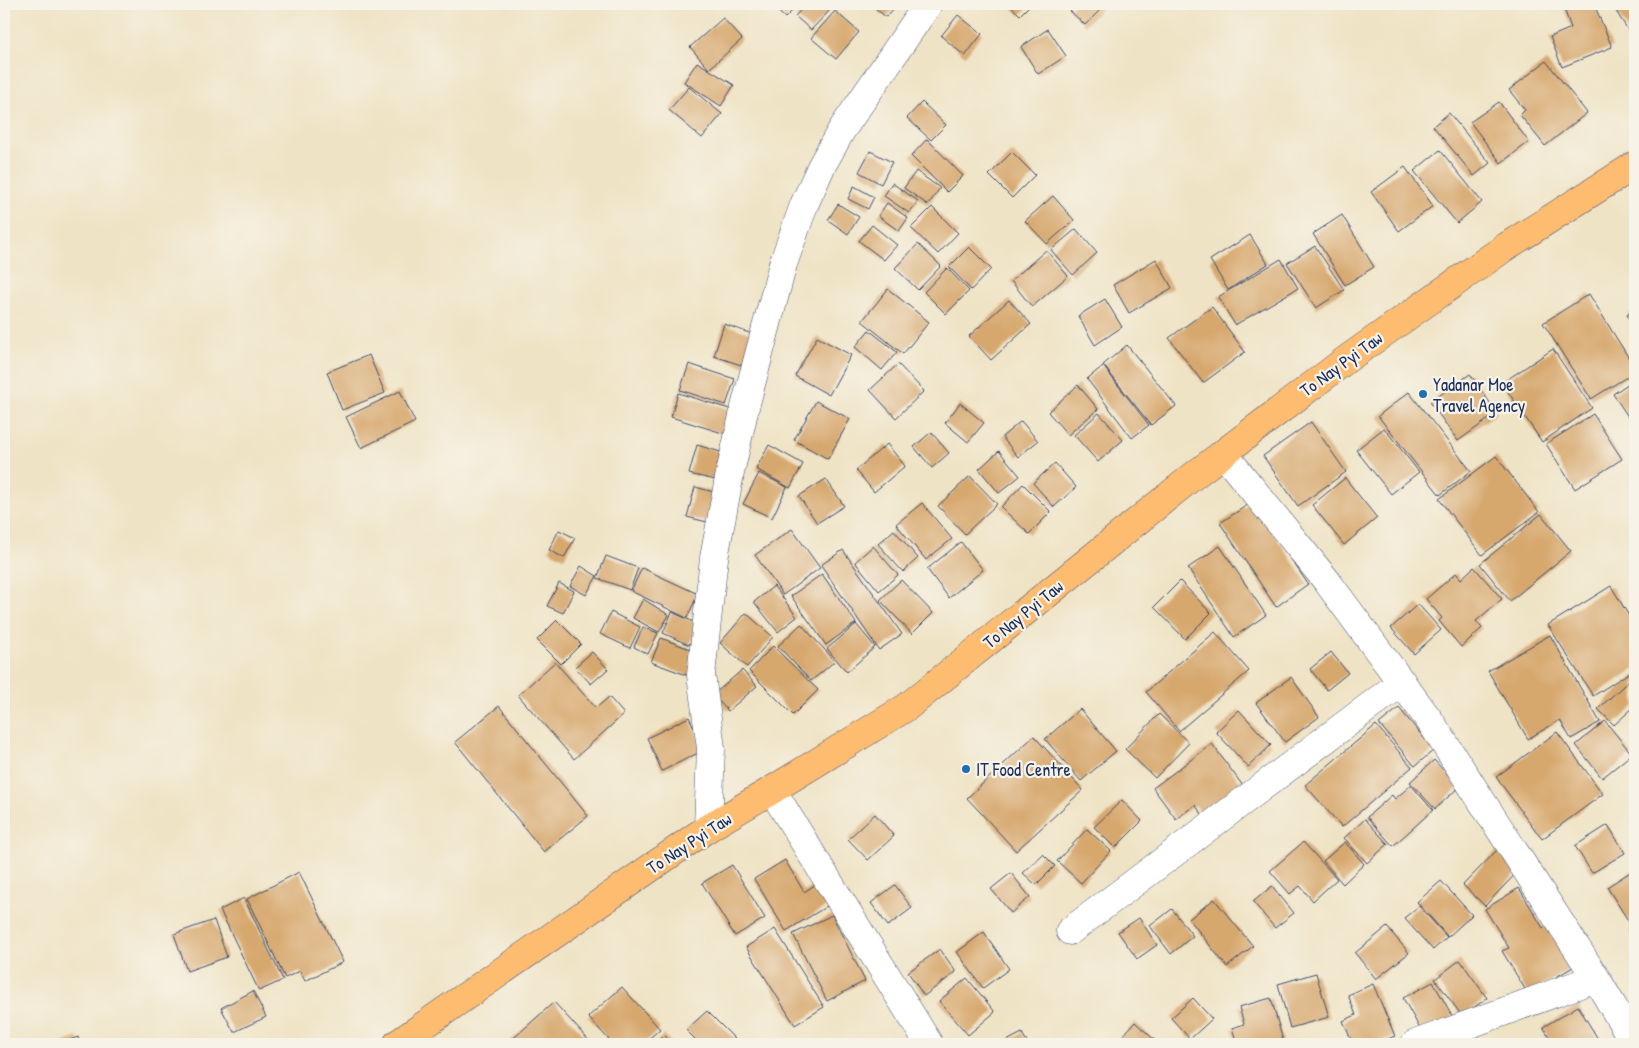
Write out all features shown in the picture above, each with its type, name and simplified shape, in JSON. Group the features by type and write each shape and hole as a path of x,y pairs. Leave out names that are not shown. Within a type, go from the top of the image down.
{"main road":[{"name":"To Nay Pyi Taw","path":"397,1044 708,828 907,707 1223,453 1347,358 1506,246 1635,165"}],"street":[{"path":"708,828 711,748 701,675 714,558 730,473 783,264 804,205 821,167 846,124 928,4"},
{"path":"1223,453 1326,580 1430,722 1596,978 1635,1044"},
{"path":"1070,931 1402,682"},
{"path":"772,790 929,1044"},
{"path":"1415,1044 1596,978"}],"building":[{"path":"770,4 799,4 785,18"},
{"path":"807,4 825,4 831,9 811,30 795,16"},
{"path":"870,4 898,4 886,17"},
{"path":"1008,4 1031,4 1020,15"},
{"path":"1075,4 1101,4 1104,6 1085,25 1069,10"},
{"path":"1568,4 1594,4 1612,47 1562,67 1550,37 1571,28 1563,6"},
{"path":"1620,4 1635,4 1635,41 1614,8"},
{"path":"835,11 859,32 836,59 811,38"},
{"path":"958,15 982,34 965,56 941,36"},
{"path":"723,18 742,39 709,69 690,47"},
{"path":"1048,29 1066,56 1038,74 1021,47"},
{"path":"1546,61 1587,113 1545,146 1520,115 1525,110 1509,90"},
{"path":"697,62 734,85 721,106 684,82"},
{"path":"689,87 722,114 702,138 669,110"},
{"path":"922,102 946,125 931,140 907,118"},
{"path":"1499,102 1529,142 1501,163 1470,122"},
{"path":"1449,113 1490,163 1474,176 1433,126"},
{"path":"927,139 963,176 947,192 911,156"},
{"path":"1440,150 1482,202 1457,223 1414,171"},
{"path":"870,151 892,162 881,184 859,172"},
{"path":"1012,152 1035,175 1012,198 989,175"},
{"path":"1405,167 1433,206 1399,231 1371,192"},
{"path":"916,171 940,188 928,205 904,188"},
{"path":"892,183 918,201 909,213 884,196"},
{"path":"854,186 874,197 868,209 848,199"},
{"path":"1053,196 1074,220 1047,244 1025,221"},
{"path":"887,203 908,218 899,231 878,216"},
{"path":"838,204 859,217 848,234 828,220"},
{"path":"932,207 958,233 938,254 911,228"},
{"path":"1342,215 1374,267 1345,285 1313,234"},
{"path":"872,225 897,245 884,260 859,241"},
{"path":"1076,229 1097,253 1073,275 1051,250"},
{"path":"1250,235 1268,264 1228,290 1210,260"},
{"path":"918,244 941,266 918,290 895,268"},
{"path":"1315,246 1344,290 1316,308 1287,263"},
{"path":"969,247 991,269 971,290 949,267"},
{"path":"1046,250 1068,276 1032,307 1011,281"},
{"path":"1156,259 1172,288 1129,313 1113,285"},
{"path":"1281,259 1298,288 1235,325 1218,297"},
{"path":"947,268 969,291 946,314 924,292"},
{"path":"888,289 929,322 903,354 862,321"},
{"path":"1589,294 1635,368 1635,372 1591,399 1543,323"},
{"path":"1105,299 1122,327 1095,345 1078,316"},
{"path":"1009,300 1031,324 991,360 969,336"},
{"path":"1212,307 1245,352 1203,383 1169,338"},
{"path":"1635,310 1635,329 1627,315"},
{"path":"724,324 755,335 744,366 714,356"},
{"path":"869,330 897,352 882,370 855,347"},
{"path":"817,337 851,355 829,395 795,376"},
{"path":"1127,345 1176,406 1151,425 1103,365"},
{"path":"1553,349 1592,408 1542,442 1502,383"},
{"path":"369,355 385,393 342,410 327,372"},
{"path":"689,364 735,379 726,405 680,390"},
{"path":"898,364 924,391 896,418 870,390"},
{"path":"1103,366 1149,425 1132,438 1087,379"},
{"path":"1470,374 1497,413 1458,441 1430,402"},
{"path":"1635,379 1635,427 1613,394"},
{"path":"1078,385 1098,409 1068,435 1048,412"},
{"path":"400,391 415,422 361,448 346,417"},
{"path":"1409,392 1471,471 1440,495 1378,416"},
{"path":"678,393 736,411 729,435 671,417"},
{"path":"816,401 850,419 828,459 794,440"},
{"path":"960,403 984,423 968,442 945,423"},
{"path":"1099,413 1123,440 1098,462 1074,435"},
{"path":"1593,414 1622,459 1575,489 1546,444"},
{"path":"1021,421 1038,441 1018,457 1002,437"},
{"path":"1311,422 1346,472 1298,506 1263,456"},
{"path":"1384,428 1419,472 1391,494 1356,450"},
{"path":"931,432 949,453 932,468 914,447"},
{"path":"887,444 905,466 874,492 856,470"},
{"path":"697,445 724,453 716,480 689,474"},
{"path":"769,445 803,464 790,488 756,469"},
{"path":"999,451 1020,476 999,493 979,469"},
{"path":"1496,456 1539,512 1482,555 1439,499"},
{"path":"1055,463 1076,487 1054,507 1033,483"},
{"path":"759,473 787,487 772,518 743,504"},
{"path":"970,476 997,504 965,534 938,506"},
{"path":"1345,478 1377,518 1344,545 1312,505"},
{"path":"826,479 844,506 817,523 799,496"},
{"path":"1023,484 1051,512 1029,534 1001,507"},
{"path":"695,487 714,492 707,522 687,517"},
{"path":"1252,502 1308,584 1276,607 1220,523"},
{"path":"922,503 952,539 926,560 896,524"},
{"path":"1541,514 1571,551 1510,601 1480,564"},
{"path":"792,529 820,568 783,595 755,555"},
{"path":"559,530 575,538 564,558 549,550"},
{"path":"894,530 918,558 903,572 878,544"},
{"path":"961,542 983,570 949,598 927,569"},
{"path":"873,546 898,575 879,591 855,562"},
{"path":"1220,546 1266,615 1234,637 1188,568"},
{"path":"843,550 902,634 879,650 821,565"},
{"path":"606,556 638,568 630,590 597,578"},
{"path":"581,566 597,576 586,595 570,586"},
{"path":"1474,567 1502,599 1476,621 1482,628 1461,647 1439,621 1442,618 1426,599 1456,573 1461,579"},
{"path":"642,568 698,594 687,618 631,591"},
{"path":"822,574 856,623 826,645 791,596"},
{"path":"901,580 933,613 912,634 880,600"},
{"path":"1180,581 1211,613 1185,639 1154,607"},
{"path":"559,583 574,591 563,613 547,606"},
{"path":"774,586 797,617 778,632 754,602"},
{"path":"1611,586 1635,626 1635,669 1593,696 1548,625"},
{"path":"643,599 669,615 659,632 633,618"},
{"path":"1418,604 1441,630 1414,654 1391,628"},
{"path":"611,612 640,627 630,648 600,634"},
{"path":"672,612 698,624 689,645 663,633"},
{"path":"746,613 773,637 747,667 720,643"},
{"path":"557,620 581,644 561,664 537,640"},
{"path":"801,624 835,661 811,681 778,646"},
{"path":"856,624 875,647 847,672 827,649"},
{"path":"643,627 658,633 648,654 634,647"},
{"path":"1215,632 1249,671 1179,731 1146,692"},
{"path":"1550,635 1600,722 1571,739 1560,720 1528,739 1488,671"},
{"path":"661,638 698,652 689,676 651,662"},
{"path":"773,646 818,690 793,715 749,671"},
{"path":"592,652 608,669 591,684 575,667"},
{"path":"1331,652 1348,673 1327,690 1310,669"},
{"path":"555,662 596,708 609,697 624,714 574,759 518,695"},
{"path":"742,670 757,686 728,711 713,695"},
{"path":"1635,675 1635,706 1614,725 1598,709"},
{"path":"1291,677 1319,717 1285,742 1256,703"},
{"path":"499,706 588,816 544,852 455,742"},
{"path":"1399,708 1434,750 1415,766 1379,724"},
{"path":"1080,709 1116,751 1081,781 1045,739"},
{"path":"1239,710 1271,745 1248,767 1216,732"},
{"path":"1159,714 1189,743 1155,778 1125,749"},
{"path":"689,717 704,750 662,771 647,738"},
{"path":"1605,721 1632,754 1602,778 1576,745"},
{"path":"1376,725 1412,767 1342,827 1305,785"},
{"path":"1557,732 1603,794 1542,839 1496,777"},
{"path":"1034,736 1083,790 1016,851 967,798"},
{"path":"1212,744 1246,790 1206,819 1195,805 1176,819 1153,788"},
{"path":"1434,760 1459,787 1435,809 1410,782"},
{"path":"1411,785 1433,810 1393,846 1367,817 1392,795 1395,799"},
{"path":"1122,800 1142,821 1115,848 1094,827"},
{"path":"875,814 894,836 868,860 848,839"},
{"path":"1365,819 1388,844 1367,863 1344,838"},
{"path":"1608,825 1625,853 1592,873 1575,846"},
{"path":"1087,829 1111,851 1081,883 1057,861"},
{"path":"1303,842 1337,879 1313,901 1300,886 1290,894 1270,871"},
{"path":"1345,842 1364,864 1343,884 1323,861"},
{"path":"1501,846 1522,867 1485,906 1463,885"},
{"path":"1043,854 1055,866 1036,885 1023,873"},
{"path":"785,860 804,892 821,881 834,902 786,931 754,879"},
{"path":"732,865 765,918 735,936 702,883"},
{"path":"1635,869 1635,918 1629,922 1607,887"},
{"path":"299,872 343,962 305,981 300,971 285,978 247,899"},
{"path":"1011,873 1030,897 1011,913 991,889"},
{"path":"1441,881 1472,915 1448,937 1417,902"},
{"path":"895,885 912,908 888,926 871,903"},
{"path":"1272,886 1294,913 1275,928 1253,902"},
{"path":"1519,888 1543,928 1547,925 1573,967 1528,994 1502,951 1509,948 1485,909"},
{"path":"244,898 283,980 259,991 220,910"},
{"path":"1214,899 1253,946 1227,967 1189,919"},
{"path":"1419,906 1447,937 1433,950 1404,918"},
{"path":"1172,909 1193,936 1171,954 1150,926"},
{"path":"832,915 865,981 827,1001 793,934"},
{"path":"1139,918 1157,945 1137,959 1118,932"},
{"path":"214,920 227,957 187,971 174,934"},
{"path":"1387,927 1409,953 1376,979 1355,953"},
{"path":"1635,928 1635,941 1630,931"},
{"path":"775,929 824,1007 795,1025 746,947"},
{"path":"984,932 1009,969 983,988 957,952"},
{"path":"940,949 956,972 924,996 908,972"},
{"path":"1460,960 1487,998 1462,1016 1435,979"},
{"path":"1316,973 1329,1017 1290,1028 1278,984"},
{"path":"967,978 995,1012 968,1035 939,1001"},
{"path":"1433,982 1453,1017 1423,1034 1403,998"},
{"path":"1373,984 1395,1036 1376,1044 1353,1044 1343,1021 1356,1015 1348,995"},
{"path":"622,987 660,1029 643,1044 613,1044 588,1017"},
{"path":"253,991 266,1017 234,1032 221,1008"},
{"path":"1193,998 1212,1019 1190,1039 1171,1018"},
{"path":"1271,998 1284,1044 1237,1044 1232,1028 1244,1024 1239,1007"},
{"path":"554,1002 592,1044 507,1044"},
{"path":"1578,1006 1598,1039 1589,1044 1554,1044 1543,1027"},
{"path":"707,1011 740,1044 700,1044 686,1030"},
{"path":"1135,1022 1159,1044 1126,1044 1120,1039"},
{"path":"1022,1033 1028,1044 1001,1044"},
{"path":"664,1035 673,1044 654,1044"},
{"path":"78,1037 80,1044 59,1044"}],"place":[{"name":"Yadanar Moe Travel Agency","path":"1423,394"},
{"name":"IT Food Centre","path":"966,769"}]}
